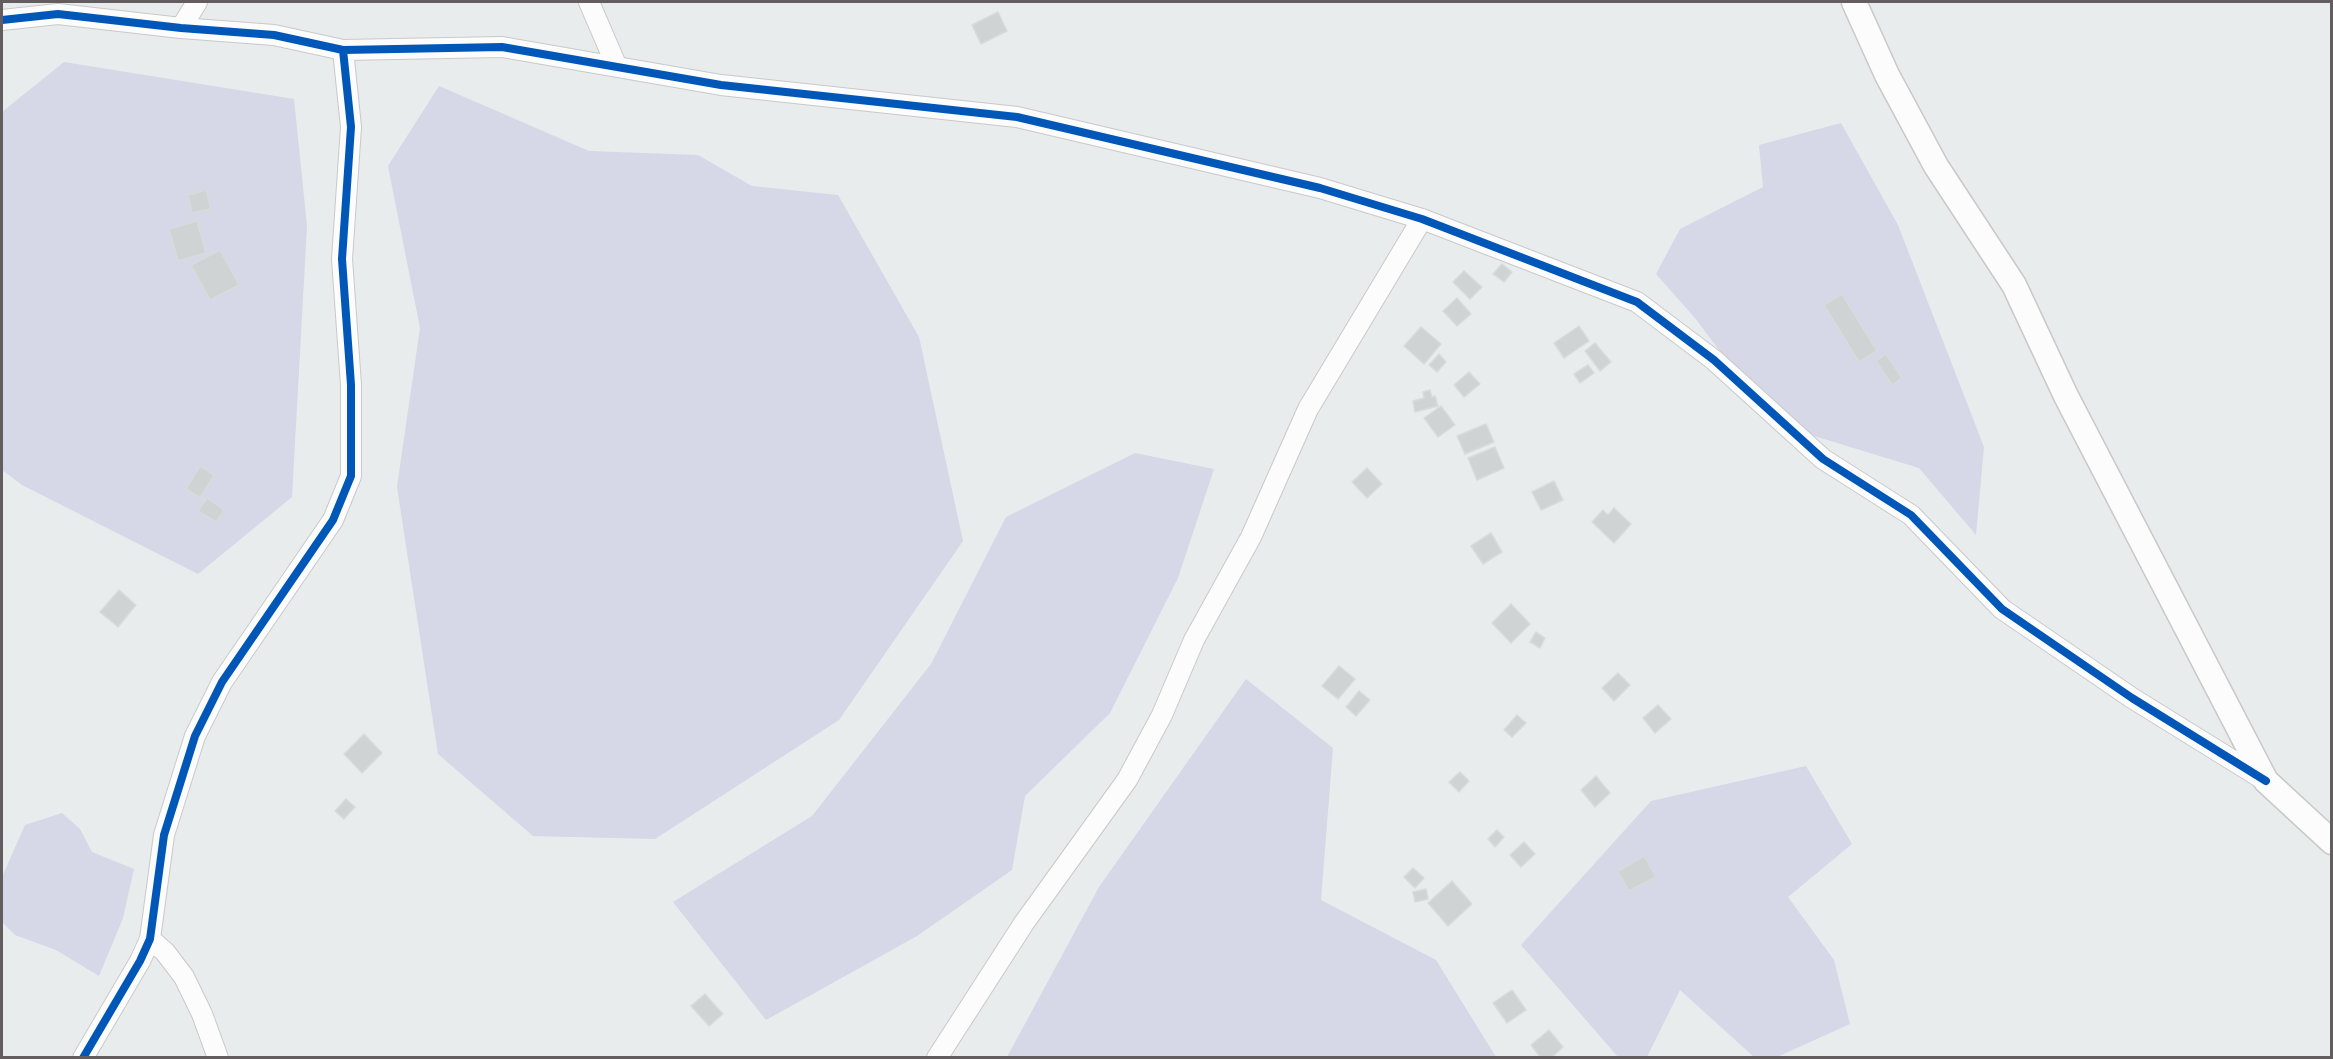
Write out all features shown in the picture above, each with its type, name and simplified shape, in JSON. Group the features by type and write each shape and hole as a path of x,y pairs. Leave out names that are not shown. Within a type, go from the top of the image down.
{"street":[{"path":"181,28 197,2"},
{"path":"589,2 617,67"},
{"path":"1854,2 1887,75 1936,166 2014,285 2066,396 2266,781"},
{"path":"2,20 58,14 181,28 274,35 343,50 502,47 720,85 1017,117 1320,188 1422,219 1637,302 1714,360 1823,459 1911,515 2002,609 2132,698 2266,781 2331,842"},
{"path":"83,1058 140,961 150,939 164,835 195,736 222,682 333,520 351,476 351,385 342,259 351,127 343,50"},
{"path":"937,1058 1024,923 1127,780 1162,715 1194,640 1251,537 1308,409 1422,219"},
{"path":"150,939 165,952 184,977 202,1014 218,1058"}],"shaded area":[{"path":"64,62 294,99 307,226 292,497 198,574 22,485 2,470 2,112"},
{"path":"439,86 589,151 698,155 752,186 838,195 919,337 963,541 839,720 655,839 533,836 438,754 397,487 420,328 388,166"},
{"path":"1841,123 1898,225 1984,447 1976,535 1919,468 1811,435 1728,362 1695,318 1656,274 1680,229 1763,187 1759,145"},
{"path":"1135,453 1214,469 1178,578 1110,713 1025,796 1012,870 917,936 766,1020 673,902 812,816 931,664 1006,517"},
{"path":"1246,679 1333,748 1321,900 1436,960 1496,1057 1007,1057 1099,887"},
{"path":"1806,766 1852,844 1788,897 1834,960 1850,1024 1777,1057 1754,1057 1680,990 1647,1057 1618,1057 1521,945 1651,801"},
{"path":"62,813 80,829 92,852 134,869 123,918 99,976 56,950 15,935 2,922 2,877 25,825"}],"building":[{"path":"998,12 1007,31 981,44 972,25"},
{"path":"206,190 211,209 192,213 188,195"},
{"path":"197,221 206,253 178,261 169,229"},
{"path":"220,250 239,285 210,300 191,265"},
{"path":"1502,264 1512,272 1504,282 1493,274"},
{"path":"1464,271 1482,287 1470,299 1453,282"},
{"path":"1842,294 1877,351 1859,362 1824,305"},
{"path":"1457,298 1471,314 1457,326 1443,311"},
{"path":"1579,326 1589,341 1564,358 1554,343"},
{"path":"1421,327 1441,344 1424,364 1404,346"},
{"path":"1595,343 1611,362 1600,371 1585,351"},
{"path":"1439,354 1446,362 1437,372 1429,365"},
{"path":"1886,354 1902,378 1892,385 1876,361"},
{"path":"1588,365 1594,373 1580,383 1574,374"},
{"path":"1469,372 1480,384 1464,397 1454,385"},
{"path":"1430,390 1438,406 1415,412 1413,401 1424,398 1423,392"},
{"path":"1441,406 1455,425 1438,437 1424,418"},
{"path":"1486,424 1494,442 1465,454 1457,436"},
{"path":"1495,447 1504,468 1477,480 1468,458"},
{"path":"200,466 214,475 200,498 186,489"},
{"path":"1367,468 1382,484 1367,498 1352,482"},
{"path":"1554,481 1563,500 1541,510 1532,492"},
{"path":"207,498 224,510 216,522 198,511"},
{"path":"1614,508 1631,524 1614,543 1592,522 1603,510 1608,515"},
{"path":"1491,533 1502,552 1483,564 1471,546"},
{"path":"119,590 136,605 118,627 100,612"},
{"path":"1511,604 1530,624 1511,643 1492,623"},
{"path":"1536,632 1545,638 1540,648 1530,642"},
{"path":"1339,666 1355,679 1338,699 1322,686"},
{"path":"1618,673 1630,685 1614,701 1602,688"},
{"path":"1359,691 1370,700 1356,716 1346,707"},
{"path":"1658,705 1671,719 1655,733 1643,718"},
{"path":"1517,715 1526,723 1512,737 1504,730"},
{"path":"364,734 382,753 362,773 344,754"},
{"path":"1460,772 1469,781 1459,792 1449,782"},
{"path":"1596,776 1610,793 1595,807 1581,790"},
{"path":"346,799 355,807 344,819 335,811"},
{"path":"1497,830 1504,837 1495,847 1488,839"},
{"path":"1524,842 1535,854 1521,867 1510,855"},
{"path":"1644,856 1656,877 1629,891 1618,871"},
{"path":"1413,868 1424,878 1415,888 1404,877"},
{"path":"1452,881 1472,904 1448,926 1428,903"},
{"path":"1426,889 1428,899 1415,902 1413,892"},
{"path":"1512,990 1526,1010 1507,1023 1493,1003"},
{"path":"705,994 723,1014 709,1026 691,1006"},
{"path":"1549,1030 1563,1047 1551,1058 1541,1058 1531,1045"}],"cycle path":[{"path":"2,20 58,14 181,28 274,35 343,50 502,47 721,85 1017,117 1320,188 1422,219 1637,302 1714,360 1823,459 1911,515 2002,609 2132,698 2266,781"},
{"path":"83,1058 140,961 150,939 164,835 195,736 222,682 333,520 351,476 351,385 342,259 351,127 343,50"}]}
